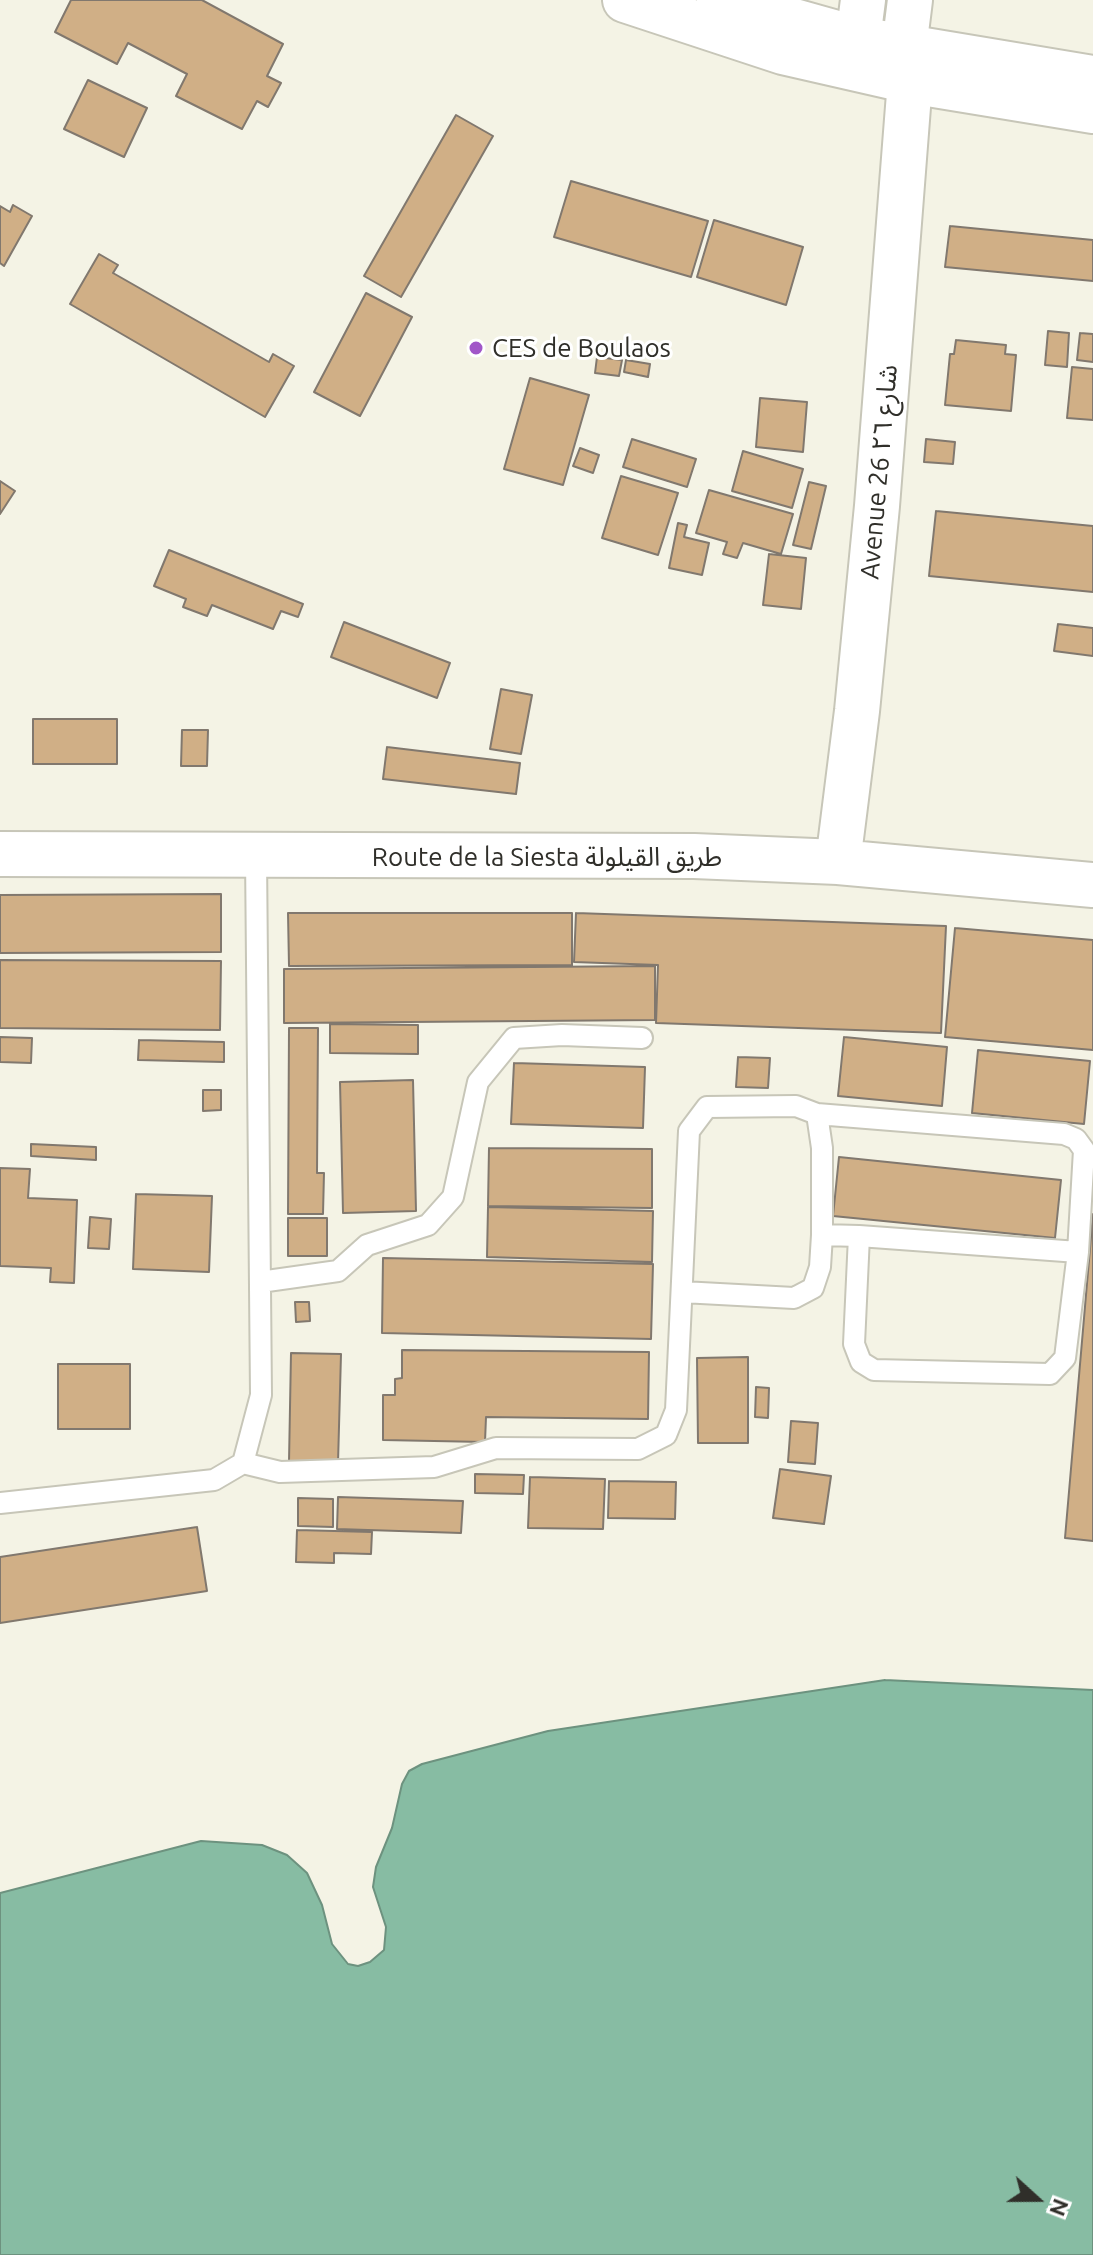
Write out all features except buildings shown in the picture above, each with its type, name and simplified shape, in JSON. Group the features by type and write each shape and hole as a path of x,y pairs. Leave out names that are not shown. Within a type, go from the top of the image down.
{"main road":[{"path":"625,0 783,52 907,65 1093,78"},
{"path":"719,0 861,19 907,65 1093,111"},
{"name":"Avenue 26 شارع ٢٦","path":"838,862 876,521 910,0"},
{"name":"Route de la Siesta طريق القيلولة","path":"0,854 678,856 838,862 1093,885"}],"lane":[{"path":"243,1463 261,1395 256,855"},
{"path":"260,1282 338,1271 367,1245 428,1225 453,1197 478,1082 514,1038 562,1035 642,1038"},
{"path":"0,1503 214,1480 243,1463 280,1472 434,1467 496,1448 638,1449 666,1435 676,1410 689,1131 707,1107 796,1106 817,1114 1064,1134 1076,1139 1084,1150 1078,1252 1065,1358 1050,1374 874,1370 861,1362 854,1344 859,1236"},
{"path":"682,1292 794,1298 813,1288 820,1267 822,1235 822,1148 817,1114"},
{"path":"822,1235 1078,1252"}],"shaded area":[{"path":"885,1680 1093,1690 1093,2255 0,2255 0,1893 201,1841 262,1845 287,1855 307,1873 322,1905 332,1944 348,1964 358,1966 370,1962 384,1950 386,1927 373,1887 376,1867 392,1828 402,1784 409,1771 422,1764 548,1731"}],"place":[{"name":"CES de Boulaos","path":"476,348"}]}
